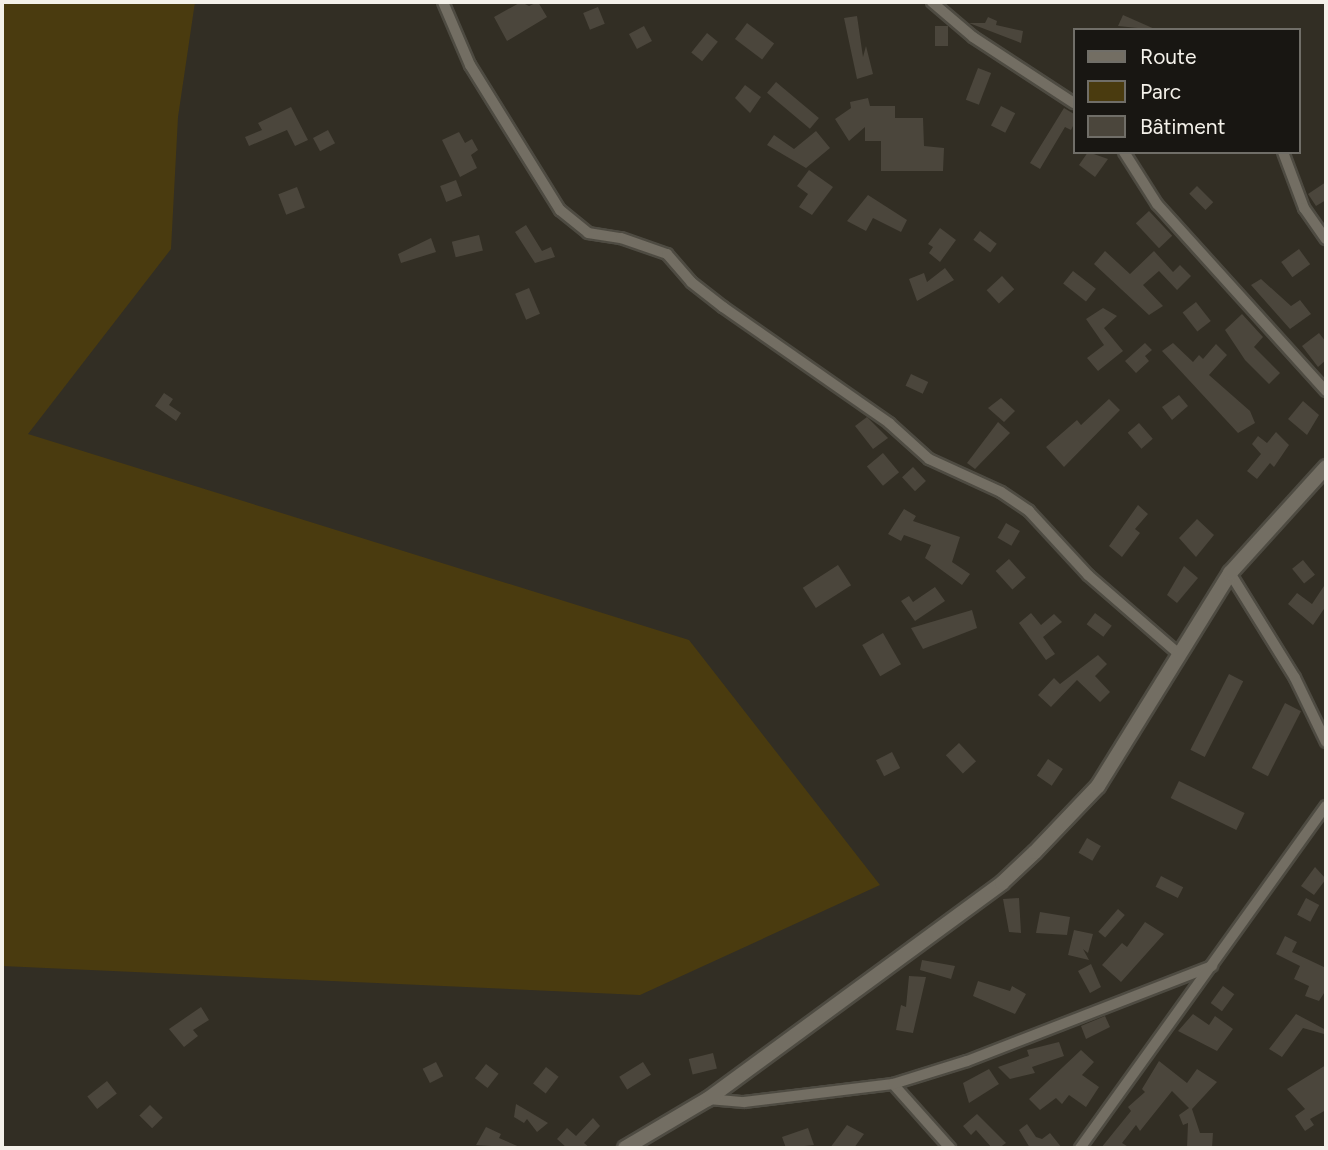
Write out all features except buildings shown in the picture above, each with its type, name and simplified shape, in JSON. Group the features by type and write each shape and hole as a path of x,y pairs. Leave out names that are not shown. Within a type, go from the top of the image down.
{"street":[{"path":"443,2 470,65 559,210 588,233 621,237 667,254 691,282 889,423 929,459 1001,492 1029,511 1088,575 1180,655"},
{"path":"932,2 973,37 1072,102"},
{"path":"1125,154 1157,204 1326,391"},
{"path":"1284,154 1304,208 1326,239"},
{"path":"625,1148 708,1099 1002,883 1035,852 1098,786 1230,573 1326,467"},
{"path":"1230,573 1295,678 1326,741"},
{"path":"1080,1148 1326,806"},
{"path":"708,1099 744,1102 892,1084 967,1060 1212,966"},
{"path":"892,1084 950,1148"}],"green space":[{"path":"2,2 195,2 178,117 171,249 28,434 689,640 880,885 640,995 2,966"}]}
